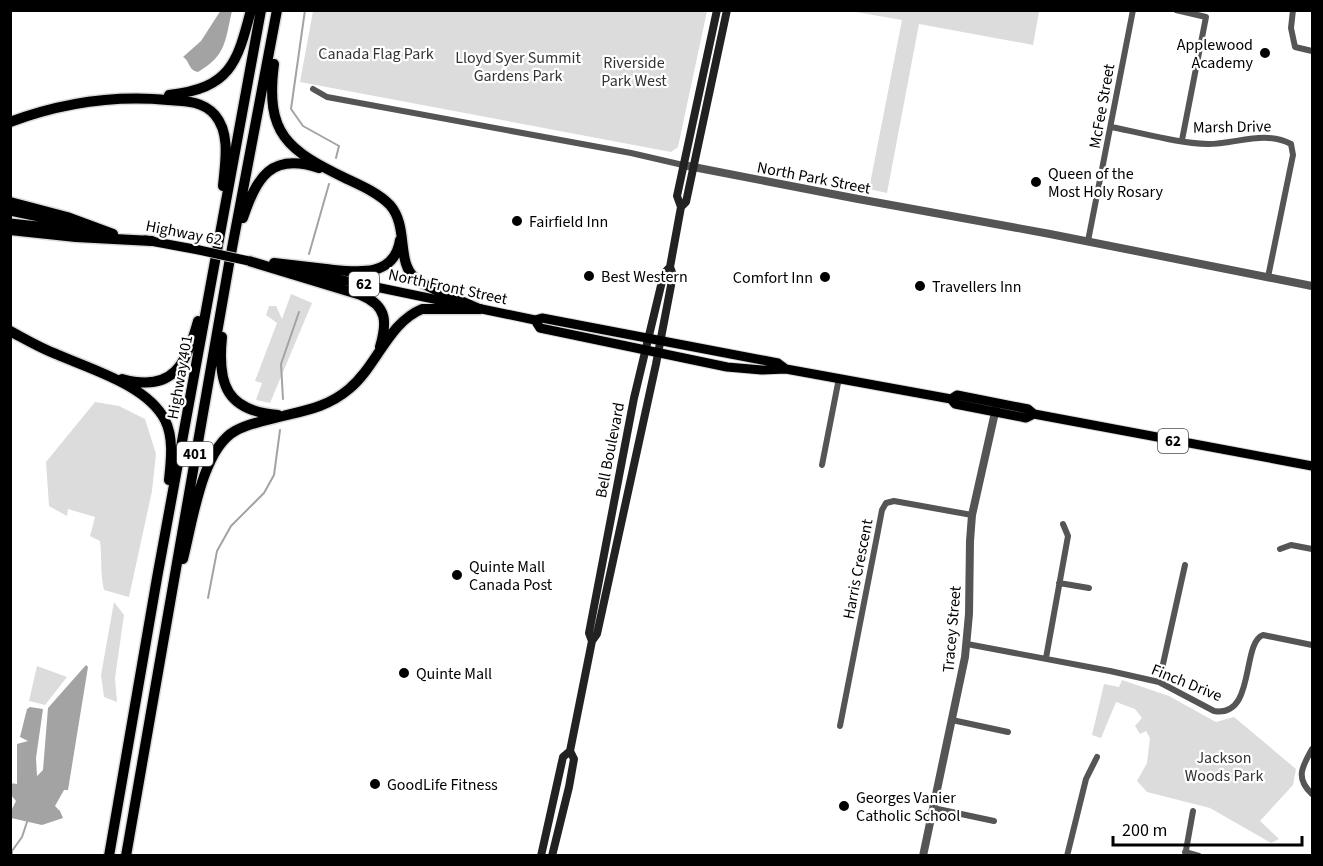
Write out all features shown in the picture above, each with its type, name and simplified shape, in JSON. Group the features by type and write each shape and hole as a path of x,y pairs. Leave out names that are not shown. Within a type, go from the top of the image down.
{"highway":[{"path":"10,122 77,104 148,98 205,87 230,68 240,51 251,10"},
{"name":"Highway 401","path":"109,855 261,10"},
{"path":"279,10 270,94 278,126 293,147 337,175 384,200 394,211 400,224 406,266 414,277 480,309"},
{"name":"Highway 401","path":"126,855 228,264 279,10"},
{"path":"148,98 201,105 214,114 220,124 225,147 221,231"},
{"path":"228,264 251,197 259,181 269,170 292,162 309,165 337,175"},
{"path":"10,202 56,214 113,234"},
{"path":"249,261 365,272 386,264 395,254 400,243 400,224"},
{"path":"10,230 76,237 152,241"},
{"path":"88,368 128,380 150,383 165,379 176,371 186,359 192,344 219,243"},
{"path":"249,261 361,295 375,302 383,313 384,329 380,347 372,364"},
{"path":"226,277 221,347 224,386 232,399 249,409 266,414 287,415"},
{"path":"164,632 204,476 219,444 234,431 314,409 334,400 352,387 372,364 399,325 413,313 422,309 480,309"},
{"path":"10,331 47,351 143,395 159,411 167,427 171,458 157,578"}],"main road":[{"name":"Bell Boulevard","path":"681,207 676,196 717,10"},
{"name":"Bell Boulevard","path":"541,855 563,758 570,751 592,641 597,634 661,340 673,275 670,267 681,207 686,202 727,10"},
{"name":"Highway 62","path":"10,211 249,261"},
{"name":"Highway 62","path":"10,223 113,234"},
{"name":"North Front Street","path":"249,261 536,320 542,318 778,363 786,369"},
{"name":"Bell Boulevard","path":"592,641 589,633 645,350 664,273 670,267"},
{"name":"North Front Street","path":"536,320 540,328 658,354 736,368 786,369 951,399 957,395 996,408 1028,409 1034,414 1312,466"},
{"name":"Bell Boulevard","path":"552,855 571,778 574,759 570,751"}],"street":[{"name":"McFee Street","path":"1088,241 1133,10"},
{"path":"1176,10 1206,17 1182,140"},
{"path":"1293,10 1291,28 1295,47 1312,51"},
{"name":"North Park Street","path":"313,89 327,97 630,153 693,168 1088,241 1312,286"},
{"name":"Marsh Drive","path":"1112,127 1208,144 1266,138 1281,139 1291,144 1293,155 1268,277"},
{"path":"822,465 839,378"},
{"name":"Tracey Street","path":"922,855 967,644 972,515 996,408"},
{"name":"Harris Crescent","path":"840,726 882,510 886,503 894,501 972,515"},
{"path":"1046,658 1068,536 1063,524"},
{"path":"1280,549 1291,545 1312,549"},
{"path":"1159,682 1185,565"},
{"path":"1059,583 1089,588"},
{"name":"Finch Drive","path":"967,644 1159,682 1214,711 1233,707 1241,695 1258,637 1263,635 1312,645"},
{"path":"952,720 1008,732"},
{"path":"1312,748 1301,778 1312,794"},
{"path":"1067,855 1086,779 1097,757"},
{"path":"933,808 994,821"},
{"path":"1193,812 1185,854 1199,855"}],"green space":[{"path":"313,10 707,11 678,147 671,152 300,82"},
{"path":"850,11 1046,11 1039,12 1033,45 919,24 887,193 869,189 902,20"},
{"path":"291,294 312,303 270,403 256,400 262,383 255,381 277,323 266,315 269,306 276,306 282,319"},
{"path":"95,402 119,406 145,419 156,454 152,491 129,597 104,590 100,541 90,536 95,517 68,509 67,516 49,506 46,462"},
{"path":"114,602 124,615 115,678 117,702 104,697 101,675"},
{"path":"37,666 67,677 45,705 29,701"},
{"name":"Jackson Woods Park","path":"1122,680 1169,696 1216,722 1234,717 1296,769 1293,785 1260,821 1279,839 1271,843 1210,808 1147,792 1137,781 1147,763 1150,738 1146,731 1140,734 1135,726 1142,718 1135,709 1116,702 1101,738 1092,735 1104,684 1119,687"}],"shaded area":[{"path":"221,10 232,11 226,39 215,59 198,72 195,71 183,57 201,41"},
{"path":"86,665 88,667 68,790 64,790 55,806 63,818 42,825 11,818 11,811 16,801 11,795 10,783 17,784 17,744 28,741 20,737 27,709 30,707 43,709 36,758 37,776 43,770 48,708"}],"waterway":[{"path":"305,10 291,109 303,126 339,146 336,158"},
{"path":"309,254 329,184"},
{"path":"283,399 281,364 299,312"},
{"path":"208,598 217,551 231,526 264,493 274,475 280,430"},
{"path":"12,856 12,851 22,837 27,822"}],"place":[{"name":"Applewood Academy","path":"1265,53"},
{"name":"Queen of the Most Holy Rosary","path":"1036,182"},
{"name":"Fairfield Inn","path":"517,221"},
{"name":"Best Western","path":"589,276"},
{"name":"Comfort Inn","path":"825,277"},
{"name":"Travellers Inn","path":"920,286"},
{"name":"Quinte Mall Canada Post","path":"457,575"},
{"name":"Quinte Mall","path":"404,673"},
{"name":"GoodLife Fitness","path":"375,784"},
{"name":"Georges Vanier Catholic School","path":"844,806"}],"park label":[{"name":"Canada Flag Park","path":"376,53"},
{"name":"Lloyd Syer Summit Gardens Park","path":"518,66"},
{"name":"Riverside Park West","path":"634,71"}]}
